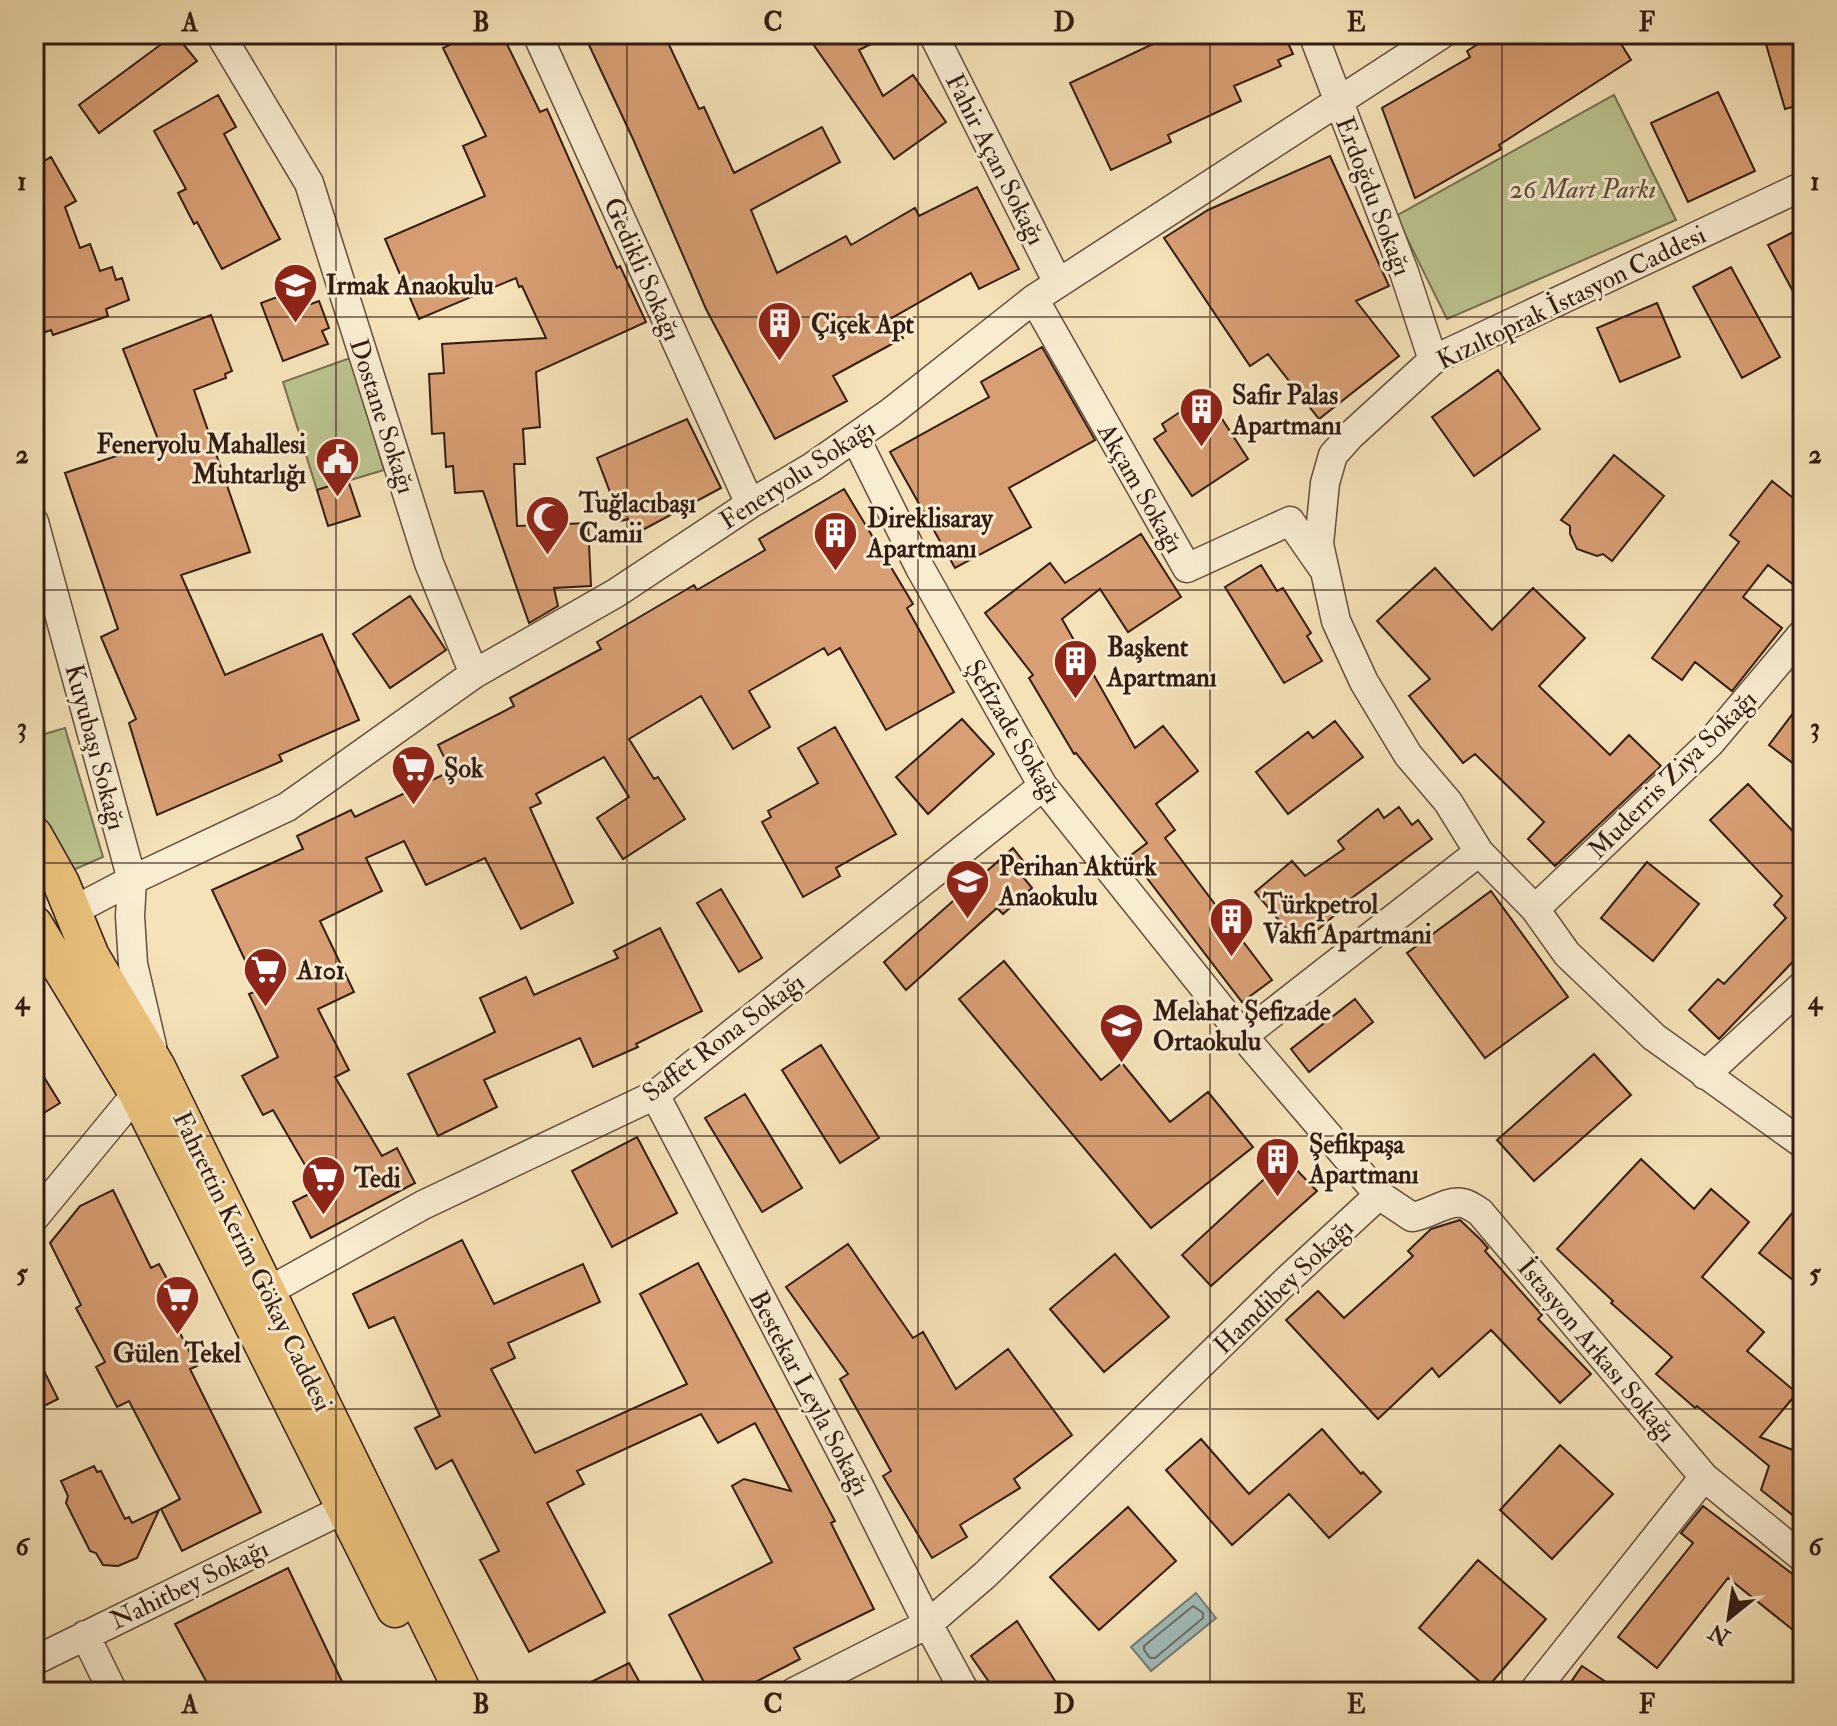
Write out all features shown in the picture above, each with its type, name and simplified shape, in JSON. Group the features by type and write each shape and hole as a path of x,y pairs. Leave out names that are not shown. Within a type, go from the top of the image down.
{"main road":[{"name":"Fahrettin Kerim Gökay Caddesi","path":"34,835 61,883 147,1080 256,1298 463,1692"},
{"path":"57,963 73,911"},
{"name":"Fahrettin Kerim Gökay Caddesi","path":"34,924 57,963 147,1080"},
{"name":"Fahrettin Kerim Gökay Caddesi","path":"256,1298 344,1509 437,1692"}],"street":[{"name":"Dostane Sokağı","path":"220,34 309,183 429,563 474,674"},
{"name":"Gedikli Sokağı","path":"537,34 750,504"},
{"name":"Fahir Açan Sokağı","path":"933,34 1058,283"},
{"name":"Erdoğdu Sokağı","path":"1313,34 1404,272 1433,360"},
{"name":"Feneryolu Sokağı","path":"73,911 287,807 474,674 616,593 750,504 812,467 891,412 1034,299 1442,34"},
{"name":"Kızıltoprak İstasyon Caddesi","path":"1803,186 1433,360 1333,455 1325,483 1319,544 1336,621 1364,682 1408,755 1448,802 1479,852 1535,909 1567,954 1654,1037 1803,1144"},
{"name":"Akçam Sokağı","path":"1034,299 1187,568 1290,521 1324,571"},
{"name":"Şefizade Sokağı","path":"855,437 920,568 1043,786 1243,1036"},
{"name":"Kuyubaşı Sokağı","path":"34,522 132,880 130,916 133,964 147,1080"},
{"name":"Muderris Ziya Sokağı","path":"1535,909 1710,743 1803,633"},
{"name":"Saffet Rona Sokağı","path":"256,1298 423,1205 655,1095 1043,786"},
{"path":"1379,1195 1243,1036 1479,852"},
{"path":"1705,1075 1803,985"},
{"path":"34,1218 147,1080"},
{"name":"Bestekar Leyla Sokağı","path":"655,1095 965,1692"},
{"name":"İstasyon Arkası Sokağı","path":"1379,1195 1412,1217 1428,1215 1441,1206 1462,1203 1480,1212 1704,1477 1803,1558"},
{"name":"Hamdibey Sokağı","path":"794,1692 928,1624 985,1575 1285,1282 1379,1195"},
{"path":"1533,1692 1704,1477"},
{"name":"Nahitbey Sokağı","path":"34,1661 344,1509"},
{"path":"85,1635 113,1692"}],"green space":[{"name":"26 Mart Parkı","path":"1614,95 1676,220 1447,319 1396,216"},
{"path":"350,358 384,470 317,490 283,382"},
{"path":"65,728 103,857 71,871 34,806 34,737"}],"water":[{"path":"1196,1593 1216,1618 1151,1671 1131,1647"}],"building":[{"path":"175,34 197,61 99,133 79,105"},
{"path":"472,34 502,34 540,112 547,109 617,268 620,266 646,322 536,372 540,427 523,429 525,464 514,464 517,526 588,523 591,586 554,588 558,606 529,623 483,491 455,493 453,466 446,467 444,433 432,434 429,374 444,373 442,344 546,338 516,278 419,319 385,239 485,196 463,146 486,136 443,48"},
{"path":"613,34 664,34 699,109 704,107 734,173 822,127 840,162 751,210 777,273 846,236 851,245 915,208 919,216 977,187 1019,269 979,289 971,273 892,318 903,338 833,376 847,401 775,439 706,309 589,45"},
{"path":"806,34 891,34 859,50 883,96 913,75 946,122 894,159"},
{"path":"1148,34 1284,34 1293,54 1278,60 1281,66 1234,86 1241,101 1168,135 1171,142 1111,170 1070,83 1153,44"},
{"path":"1494,34 1615,34 1631,60 1499,145 1501,149 1415,198 1382,108 1470,57 1467,51"},
{"path":"1763,34 1803,34 1803,104 1785,109"},
{"path":"1718,92 1755,171 1688,202 1651,123"},
{"path":"218,95 236,127 224,134 280,239 222,269 178,193 186,189 154,131"},
{"path":"1330,156 1389,286 1356,301 1399,356 1319,419 1268,354 1250,366 1164,238 1208,210"},
{"path":"51,157 76,201 65,207 80,248 90,244 100,271 112,267 116,280 122,278 129,300 106,309 108,316 53,335 51,330 34,336 34,167"},
{"path":"1803,227 1803,310 1768,245"},
{"path":"1731,267 1780,357 1742,378 1693,287"},
{"path":"304,287 311,304 319,301 329,328 322,331 328,344 283,361 261,303"},
{"path":"1657,303 1680,357 1620,382 1597,328"},
{"path":"211,315 232,371 225,374 226,378 194,390 250,552 181,575 225,675 322,634 359,720 279,755 282,761 157,815 129,723 136,719 101,637 118,629 65,473 159,442 123,349"},
{"path":"1042,347 1095,440 1009,488 1031,527 955,568 890,452 989,397 981,382"},
{"path":"1498,370 1540,429 1474,476 1432,417"},
{"name":"Safir Palas Apartmanı","path":"1195,402 1200,409 1211,402 1248,459 1192,496 1154,439 1166,431 1162,424"},
{"path":"687,419 721,488 635,534 628,519 621,521 597,458"},
{"path":"1614,455 1664,496 1612,561 1603,554 1597,556 1577,549 1570,526 1561,520"},
{"name":"Feneryolu Mahallesi Muhtarlığı","path":"348,480 360,516 328,526 317,490"},
{"path":"1772,481 1803,506 1803,592 1768,565 1743,597 1782,628 1732,691 1695,662 1682,680 1652,658 1739,542 1730,535"},
{"path":"844,489 913,604 907,608 954,692 886,730 840,648 828,655 824,648 749,691 770,727 733,749 701,696 629,739 654,779 658,777 685,819 623,859 597,818 629,797 604,757 536,794 541,803 530,808 573,903 521,929 485,858 426,885 404,841 366,858 382,891 320,921 354,992 318,1009 349,1070 335,1077 382,1156 397,1148 415,1183 311,1238 293,1202 319,1189 273,1110 263,1115 242,1076 278,1057 249,994 259,990 212,890 303,849 297,836 351,810 355,817 451,771 438,745 514,706 510,698 601,649 597,642 694,585 697,590 765,550 759,539"},
{"path":"1141,534 1181,597 1128,632 1100,589 1062,619 1135,748 1163,726 1198,771 1156,804 1175,830 1165,838 1272,980 1242,1002 1130,856 1147,843 1074,754 1029,678 1033,675 985,613 1050,563 1065,583"},
{"path":"1261,565 1277,591 1283,588 1311,633 1307,636 1322,661 1284,683 1225,587"},
{"path":"1435,568 1492,630 1533,588 1585,638 1539,686 1610,755 1629,735 1661,766 1555,866 1528,839 1544,822 1475,754 1463,763 1409,696 1430,679 1377,621"},
{"path":"410,596 446,650 390,688 353,634"},
{"path":"1803,700 1803,771 1769,745"},
{"path":"962,719 994,754 928,814 896,777"},
{"path":"1335,721 1363,757 1288,814 1256,772 1308,732 1313,738"},
{"path":"835,727 896,834 836,868 840,876 803,897 762,822 771,817 768,811 818,783 798,748"},
{"path":"1748,784 1803,842 1803,951 1719,1039 1689,1010 1718,979 1724,984 1786,918 1774,905 1782,896 1710,820"},
{"path":"1399,807 1412,825 1418,820 1432,839 1334,911 1337,913 1300,945 1255,892 1292,861 1305,876 1344,849 1338,841 1378,809 1384,818"},
{"path":"1013,848 1027,866 1019,872 1032,888 1003,914 997,908 906,990 884,962"},
{"path":"1647,862 1699,904 1653,961 1601,918"},
{"path":"721,889 762,958 739,972 697,903"},
{"path":"1491,891 1568,997 1485,1058 1407,953"},
{"path":"660,928 702,1011 636,1044 638,1047 593,1067 580,1038 484,1080 497,1107 438,1136 408,1074 495,1032 480,998 526,977 534,995 618,958 614,951"},
{"path":"1004,961 1101,1080 1122,1063 1170,1122 1208,1092 1253,1147 1151,1228 959,999"},
{"path":"1355,999 1373,1022 1309,1072 1291,1049"},
{"path":"821,1045 879,1138 840,1163 782,1070"},
{"path":"1594,1054 1631,1095 1534,1181 1497,1140"},
{"path":"34,1061 60,1103 34,1119"},
{"path":"745,1094 802,1188 762,1212 705,1118"},
{"path":"637,1137 677,1213 612,1247 572,1171"},
{"path":"1641,1159 1694,1209 1711,1189 1749,1222 1702,1277 1764,1332 1747,1351 1797,1393 1760,1437 1803,1454 1803,1492 1795,1517 1761,1490 1769,1466 1656,1374 1672,1357 1557,1249"},
{"path":"1288,1161 1317,1191 1211,1286 1182,1255 1273,1171 1275,1173"},
{"path":"113,1190 151,1268 159,1264 179,1301 167,1308 197,1366 190,1369 261,1512 182,1551 161,1509 180,1499 129,1401 117,1407 96,1367 105,1362 76,1308 81,1305 50,1243 80,1206"},
{"path":"1803,1200 1803,1288 1759,1253"},
{"path":"1460,1220 1488,1248 1485,1251 1542,1315 1538,1319 1591,1374 1560,1403 1491,1330 1439,1377 1432,1368 1378,1419 1286,1320 1318,1291 1344,1318 1413,1256 1408,1251 1431,1229"},
{"path":"462,1240 494,1304 583,1264 600,1302 508,1343 515,1358 491,1369 535,1453 687,1384 640,1294 698,1263 835,1521 831,1523 874,1609 794,1648 800,1659 736,1692 709,1692 669,1615 772,1562 732,1486 744,1479 791,1491 755,1423 718,1443 701,1414 577,1471 584,1484 547,1503 605,1612 529,1652 480,1560 499,1551 452,1460 436,1469 415,1428 440,1416 394,1317 369,1328 353,1294"},
{"path":"848,1244 913,1338 923,1332 956,1389 1008,1349 1072,1435 1014,1479 1020,1488 960,1525 967,1537 932,1558 883,1476 891,1471 840,1379 848,1374 786,1287"},
{"path":"1115,1254 1169,1317 1104,1372 1050,1309"},
{"path":"34,1351 58,1399 34,1411"},
{"path":"1322,1429 1381,1492 1329,1538 1289,1494 1232,1545 1166,1470 1201,1439 1249,1494"},
{"path":"1560,1445 1613,1494 1552,1559 1500,1510"},
{"path":"94,1466 97,1472 101,1471 125,1519 129,1517 132,1523 159,1510 137,1558 118,1566 103,1565 96,1553 90,1551 66,1503 68,1496 61,1481"},
{"path":"1703,1506 1803,1582 1803,1638 1728,1578 1657,1668 1618,1637 1693,1543 1681,1533"},
{"path":"1128,1507 1176,1561 1099,1630 1050,1577"},
{"path":"1478,1560 1546,1619 1487,1688 1419,1628"},
{"path":"288,1568 347,1692 212,1692 175,1624"},
{"path":"1017,1621 1062,1692 996,1692 971,1656"},
{"path":"629,1663 645,1692 571,1692"},
{"path":"1582,1666 1621,1692 1564,1692"}],"place":[{"name":"Irmak Anaokulu","path":"295,324"},
{"name":"Çiçek Apt","path":"780,363"},
{"name":"Safir Palas Apartmanı","path":"1201,449"},
{"name":"Feneryolu Mahallesi Muhtarlığı","path":"337,498"},
{"name":"Tuğlacıbaşı Camii","path":"548,557"},
{"name":"Direklisaray Apartmanı","path":"836,572"},
{"name":"Başkent Apartmanı","path":"1076,701"},
{"name":"Şok","path":"413,807"},
{"name":"Perihan Aktürk Anaokulu","path":"968,920"},
{"name":"Türkpetrol Vakfi Apartmani","path":"1232,958"},
{"name":"A101","path":"266,1009"},
{"name":"Melahat Şefizade Ortaokulu","path":"1122,1065"},
{"name":"Şefikpaşa Apartmanı","path":"1278,1198"},
{"name":"Tedi","path":"323,1217"},
{"name":"Gülen Tekel","path":"177,1337"}]}
